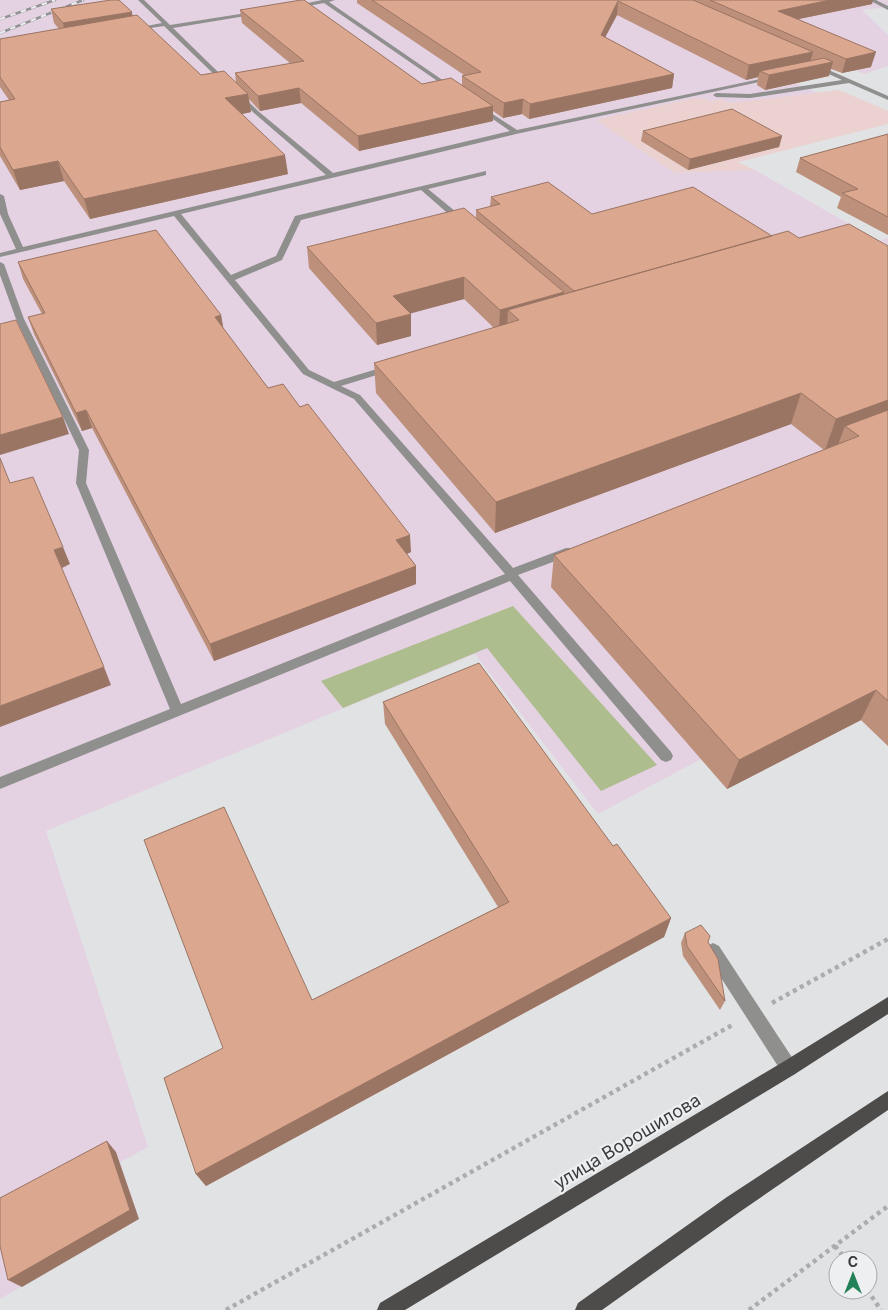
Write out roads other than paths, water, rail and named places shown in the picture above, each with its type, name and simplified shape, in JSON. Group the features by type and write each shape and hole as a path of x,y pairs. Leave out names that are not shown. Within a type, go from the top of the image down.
{"main road":[{"name":"улица Ворошилова","path":"386,1310 790,1068 888,1005"},
{"path":"585,1310 734,1204 888,1100"}],"street":[{"path":"141,0 256,112 332,176"},
{"path":"286,8 332,0"},
{"path":"872,0 888,8"},
{"path":"324,1 460,94"},
{"path":"127,31 266,11"},
{"path":"814,67 888,98"},
{"path":"0,255 516,132 780,76"},
{"path":"696,94 750,96 850,81"},
{"path":"476,105 516,132"},
{"path":"230,279 279,258 298,218 483,173"},
{"path":"423,188 468,226"},
{"path":"0,196 4,214 20,250"},
{"path":"176,213 306,372 357,396 666,756"},
{"path":"0,264 20,319 84,450 81,483 177,711"},
{"path":"333,385 400,365"},
{"path":"0,783 585,546"},
{"path":"713,951 744,997 752,1014 790,1068"}],"railway":[{"path":"0,19 55,0"},
{"path":"0,33 83,0"}]}
